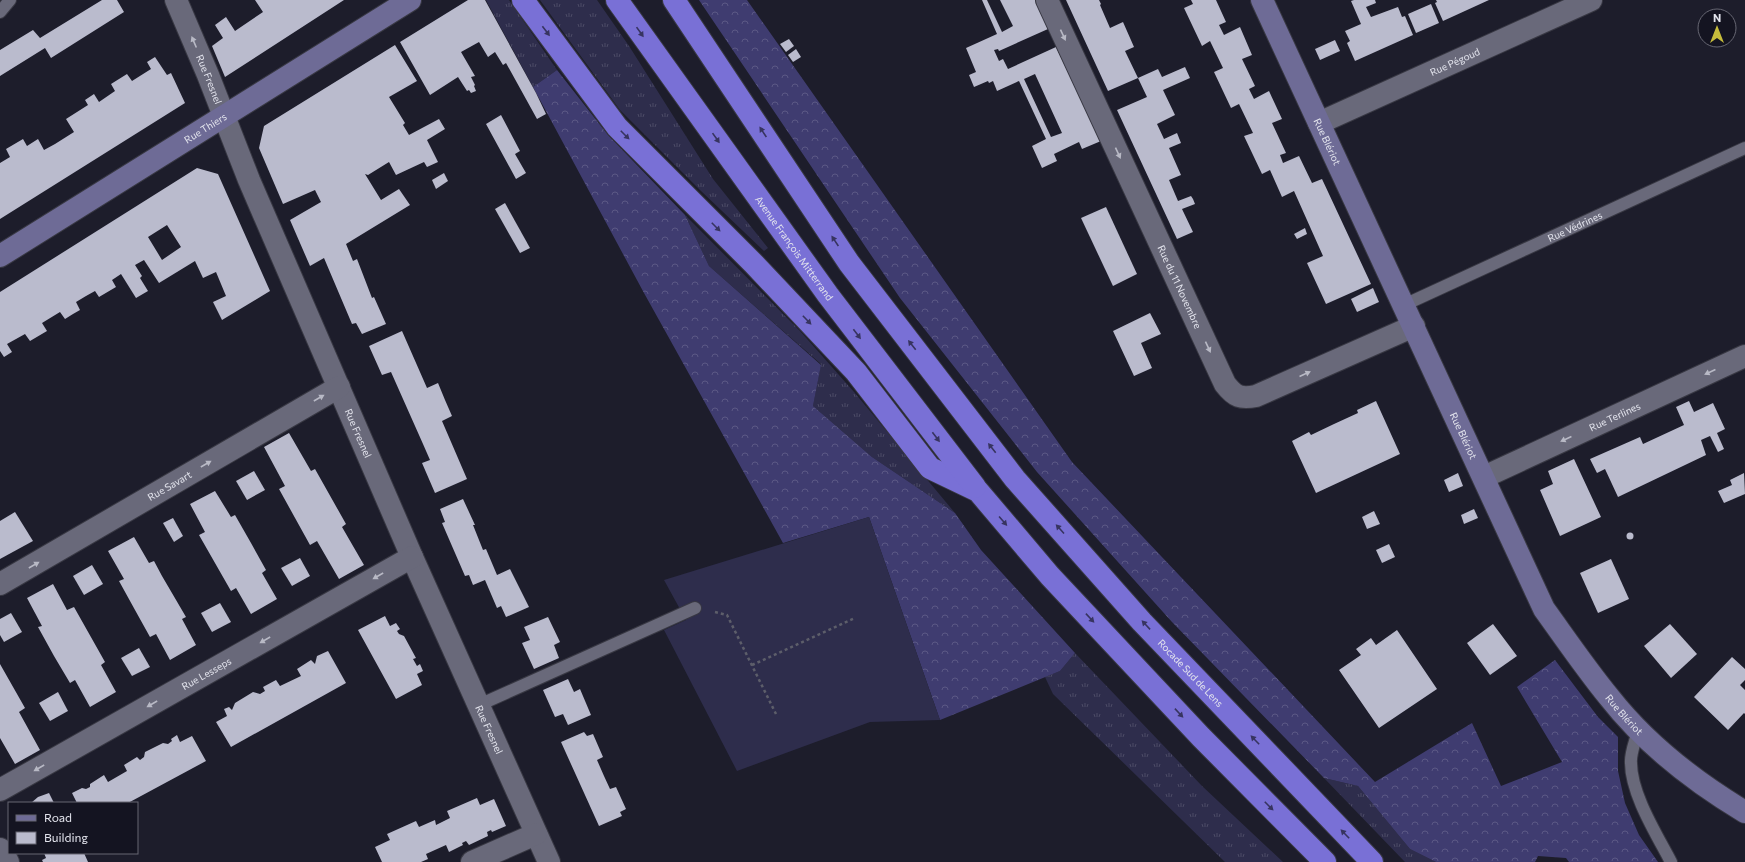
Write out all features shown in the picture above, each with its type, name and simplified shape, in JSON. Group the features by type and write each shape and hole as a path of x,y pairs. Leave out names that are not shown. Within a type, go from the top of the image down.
{"highway":[{"path":"523,0 617,127 753,263 856,372 930,468 978,491"},
{"name":"Avenue François Mitterrand","path":"618,0 828,295 978,491 1055,581 1196,731 1325,862"},
{"name":"Rocade Sud de Lens","path":"674,0 849,263 1015,479 1142,622 1372,862"}],"street":[{"name":"Rue Fresnel","path":"176,0 249,180 412,557 548,862"},
{"name":"Rue Thiers","path":"0,256 410,0"},
{"name":"Rue du 11 Novembre","path":"1047,0 1222,377 1232,393 1241,397 1256,396 1414,326"},
{"name":"Rue Blériot","path":"1262,0 1484,477 1518,556 1544,609 1609,698 1638,730 1675,762 1723,799 1745,812"},
{"name":"Rue Pégoud","path":"1319,123 1591,0"},
{"name":"Rue Terlines","path":"1484,477 1745,356"},
{"name":"Rue Savart","path":"0,584 339,387"},
{"name":"Rue Lesseps","path":"0,790 412,557"},
{"path":"472,862 536,834"},
{"path":"0,849 8,862"}],"lane":[{"path":"0,12 10,0"},
{"name":"Rue Védrines","path":"1404,305 1745,148"},
{"path":"479,705 695,608"},
{"path":"1638,730 1630,762 1633,781 1645,813 1671,862"}],"path":[{"path":"695,608 727,615 776,714"},
{"path":"752,665 855,618"}],"green space":[{"path":"486,0 509,0 557,70 533,87"},
{"path":"540,0 597,0 629,46 713,179 768,248 764,251 620,110"},
{"path":"699,0 747,0 1072,462 1375,782 1472,723 1501,786 1562,762 1517,687 1555,660 1598,717 1618,737 1618,771 1625,803 1639,835 1658,862 1569,862 1566,858 1538,856 1535,862 1436,862 1410,849 1358,786 1324,778 1172,622 1037,472 900,298"},
{"path":"557,70 608,135 685,215 709,266 821,365 813,406 872,457 955,513 981,550 1075,653 1060,671 940,720 869,517 783,543 644,293 533,87"},
{"path":"685,215 800,331 854,392 955,513 872,457 813,406 821,364 709,266"},
{"path":"869,517 940,720 870,722 737,771 664,630 686,620 664,580"},
{"path":"1075,653 1202,786 1283,862 1225,862 1053,694 1045,677 1060,671"},
{"path":"1324,778 1358,786 1410,849 1436,862 1405,862"}],"building":[{"path":"102,0 117,0 124,12 51,58 45,48 0,76 0,50 33,30 40,38"},
{"path":"255,0 344,0 225,77 212,46 223,38 215,25 226,17 235,31 263,12"},
{"path":"468,0 485,0 546,114 537,119 506,63 503,65 495,52 488,57 479,42 461,52 475,76 471,77 476,91 471,93 469,90 467,91 458,77 430,95 400,42"},
{"path":"982,0 987,0 1002,32 1013,26 1000,0 1035,0 1048,29 999,51 998,49 994,50 999,61 1003,59 1008,69 1056,47 1101,141 1082,149 1079,142 1054,154 1057,161 1042,168 1032,146 1046,139 1019,81 997,91 993,81 989,83 988,81 974,87 969,75 976,72 966,48 997,34","holes":["1035,74 1062,133 1051,137 1024,79"]},
{"path":"1066,0 1099,0 1110,28 1123,22 1134,47 1125,51 1138,78 1108,91"},
{"path":"1191,0 1216,0 1226,22 1219,25 1224,35 1240,27 1252,55 1242,59 1255,86 1249,89 1254,99 1269,91 1282,119 1272,123 1286,153 1280,155 1283,163 1299,156 1312,183 1322,179 1371,284 1326,304 1307,263 1323,256 1294,191 1282,197 1270,170 1262,174 1244,136 1253,133 1239,104 1231,108 1214,72 1223,68 1210,41 1202,46 1184,8 1193,4"},
{"path":"1375,0 1376,3 1366,7 1371,17 1398,7 1402,17 1405,16 1413,35 1355,61 1347,43 1350,41 1345,31 1361,24 1351,1"},
{"path":"1436,0 1489,0 1443,21 1435,3 1437,2"},
{"path":"1431,4 1439,23 1416,33 1408,14"},
{"path":"789,39 794,46 786,52 780,44"},
{"path":"1335,40 1340,51 1320,60 1315,49"},
{"path":"395,45 417,81 389,97 405,123 403,125 409,135 439,119 445,129 427,140 438,162 427,167 424,162 396,175 389,162 368,175 365,174 381,200 399,189 410,205 346,244 353,261 357,259 372,298 374,297 386,324 362,334 356,323 352,324 324,258 310,266 290,220 321,202 315,190 283,204 259,148 264,126"},
{"path":"796,49 801,57 793,62 788,55"},
{"path":"155,57 167,75 171,73 185,103 0,219 0,163 10,157 6,149 23,139 27,146 38,139 44,150 55,144 74,132 66,119 88,105 85,100 94,94 99,102 115,91 111,84 127,74 132,81 151,69 147,62"},
{"path":"1185,67 1190,78 1163,90 1175,115 1157,124 1164,139 1177,133 1181,143 1169,148 1181,175 1169,180 1178,201 1191,196 1195,204 1182,209 1193,232 1177,239 1117,110 1147,97 1138,78 1158,69 1162,77"},
{"path":"501,115 520,151 515,154 526,173 516,179 486,124"},
{"path":"197,168 218,174 270,291 222,320 213,302 226,296 216,272 203,278 195,261 159,283 144,260 135,265 142,276 140,278 148,291 136,298 121,274 112,280 116,287 99,297 95,291 76,302 80,310 65,319 60,312 42,323 47,331 30,341 25,334 7,344 12,352 4,357 0,351 0,292","holes":["167,225 181,247 162,260 148,237"]},
{"path":"444,173 448,181 436,189 432,180"},
{"path":"505,203 530,248 520,253 495,209"},
{"path":"1106,207 1137,274 1113,286 1081,218"},
{"path":"1305,228 1307,234 1297,239 1294,234"},
{"path":"1373,288 1379,302 1357,312 1351,299"},
{"path":"1150,313 1161,334 1141,343 1152,368 1134,376 1113,331"},
{"path":"402,331 427,388 438,383 452,416 442,421 467,479 435,493 422,463 430,460 391,372 382,375 369,346"},
{"path":"1376,401 1400,454 1316,493 1292,441 1309,432 1311,435 1358,413 1357,410"},
{"path":"1689,401 1694,412 1713,403 1725,429 1717,433 1724,449 1718,452 1710,436 1701,440 1706,455 1618,497 1605,469 1597,473 1590,459 1640,437 1643,444 1684,425 1676,407"},
{"path":"289,433 311,471 315,469 346,524 342,527 364,565 339,579 317,541 310,545 279,489 285,486 264,447"},
{"path":"1574,459 1601,517 1560,536 1540,490 1553,484 1548,471"},
{"path":"254,471 265,490 247,500 236,481"},
{"path":"1458,473 1463,486 1449,492 1444,480"},
{"path":"1744,473 1745,494 1724,503 1718,491 1732,485 1730,480"},
{"path":"215,491 231,517 235,515 266,570 262,573 277,599 251,614 236,588 231,591 199,535 205,532 190,504"},
{"path":"463,499 475,525 473,525 483,550 486,549 497,575 510,569 529,607 506,617 501,606 497,608 485,580 473,585 469,575 465,576 442,523 445,522 440,509"},
{"path":"1474,509 1478,518 1464,524 1461,515"},
{"path":"1374,511 1380,524 1367,529 1362,517"},
{"path":"15,512 33,541 0,559 0,521"},
{"path":"173,518 183,536 174,542 163,523"},
{"path":"1630,533 1633,536 1630,539 1627,536"},
{"path":"134,537 149,563 154,561 186,617 182,619 196,645 170,660 156,634 150,637 119,581 124,579 108,551"},
{"path":"1389,544 1395,557 1382,563 1376,550"},
{"path":"300,558 310,576 292,586 281,568"},
{"path":"1611,559 1629,599 1598,613 1580,573"},
{"path":"92,565 103,584 84,595 73,576"},
{"path":"53,584 67,610 74,607 105,662 101,665 116,692 90,707 75,680 70,683 54,656 38,627 42,626 27,598"},
{"path":"220,603 231,622 212,632 201,613"},
{"path":"11,613 22,632 4,642 0,635 0,619"},
{"path":"385,616 390,626 396,623 400,629 397,631 399,634 404,636 416,658 413,659 417,666 420,664 423,671 417,674 422,685 396,699 358,630"},
{"path":"548,617 560,642 554,645 559,658 534,669 522,643 530,640 524,627"},
{"path":"1493,624 1517,656 1490,675 1467,643"},
{"path":"1670,624 1697,654 1671,678 1644,646"},
{"path":"1397,630 1437,689 1379,728 1339,670 1361,655 1356,649 1371,638 1376,645"},
{"path":"139,648 150,667 132,676 121,658"},
{"path":"328,651 346,683 231,747 216,722 227,716 224,709 229,707 232,710 235,703 253,692 260,694 265,691 263,687 276,680 280,686 301,676 297,669 311,660 315,664 317,656"},
{"path":"1732,657 1745,669 1745,680 1740,685 1745,690 1745,714 1744,713 1728,730 1694,697"},
{"path":"0,664 25,708 19,712 40,750 15,764 0,738"},
{"path":"568,679 574,692 580,689 591,715 568,725 563,714 555,717 543,690"},
{"path":"58,692 68,711 50,721 39,703"},
{"path":"584,732 587,736 593,734 603,757 597,760 604,776 610,789 616,787 626,809 620,812 622,816 599,826 561,742"},
{"path":"177,735 180,742 192,736 206,761 130,802 76,802 72,793 82,788 86,789 90,787 90,784 104,775 108,782 127,771 124,765 137,757 140,760 144,757 145,752 163,743 168,744 172,741 171,739"},
{"path":"49,793 54,802 32,802 38,797"},
{"path":"477,798 480,805 494,799 506,826 492,832 491,830 487,832 488,836 469,845 466,841 462,843 463,845 449,852 446,845 426,854 428,859 421,862 382,862 375,847 390,840 387,834 416,821 419,827 435,820 436,825 450,818 447,811"},
{"path":"44,854 84,854 88,862 43,862 42,860 46,858"}]}
